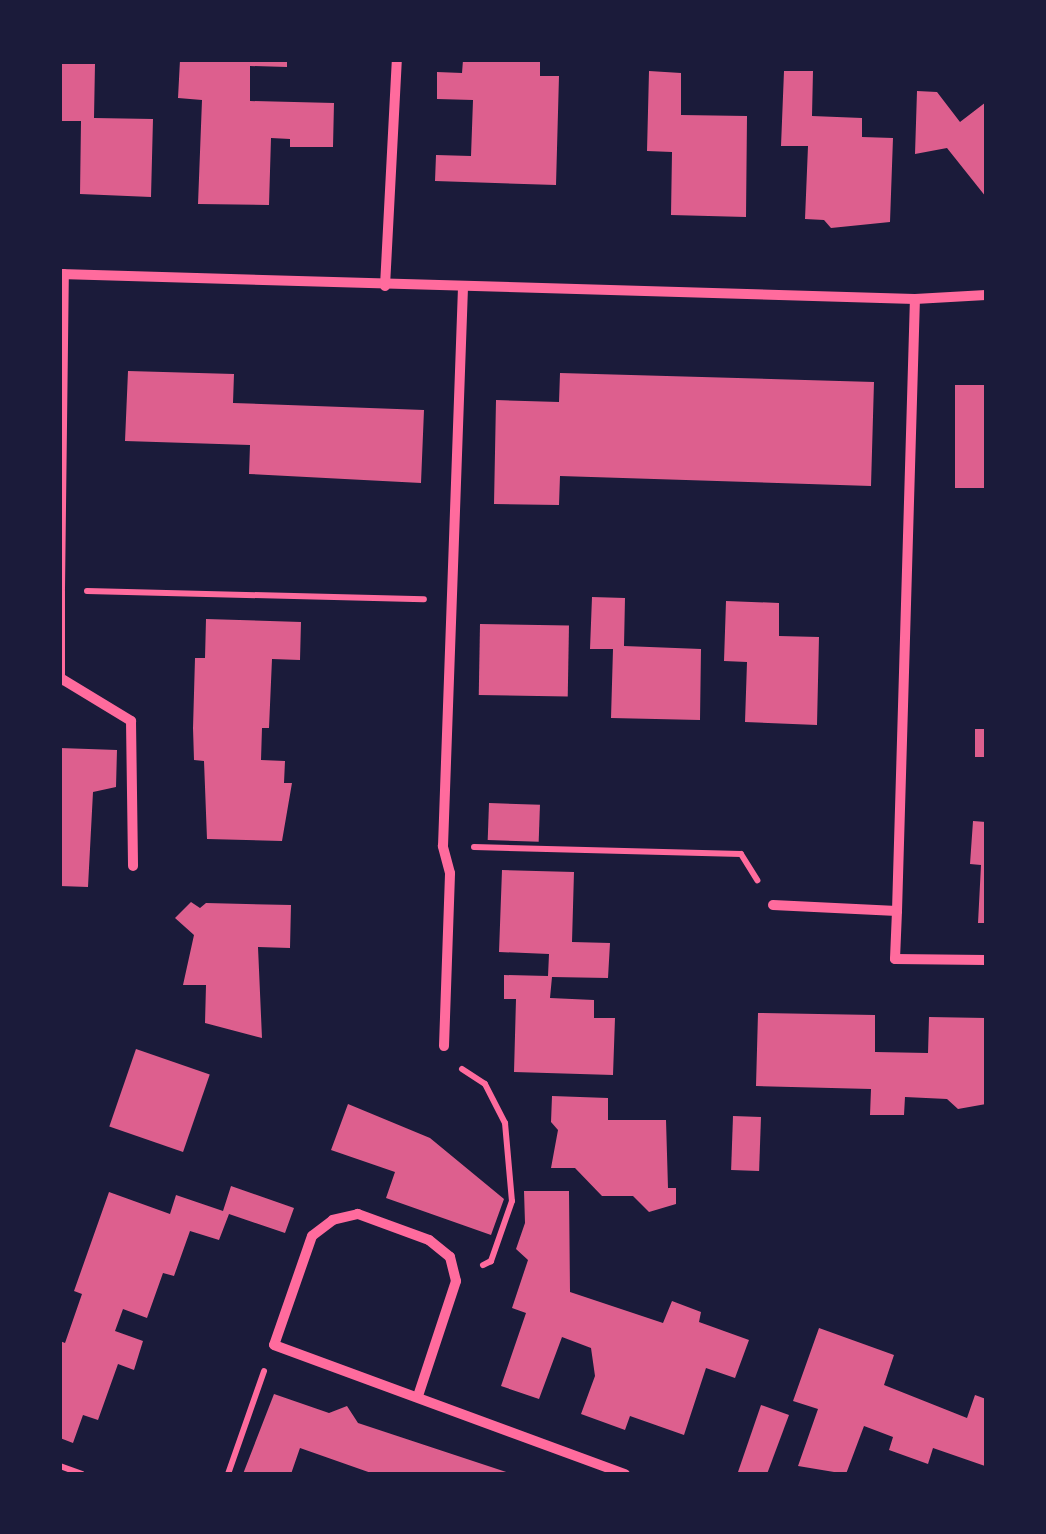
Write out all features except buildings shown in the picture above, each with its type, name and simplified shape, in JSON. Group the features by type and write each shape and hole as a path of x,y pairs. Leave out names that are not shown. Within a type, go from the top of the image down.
{"street":[{"path":"385,286 397,60"},
{"path":"132,866 130,722 61,680 62,274 915,299 986,295"},
{"path":"444,1046 450,873 443,846 463,288"},
{"path":"915,299 896,959 986,960"},
{"path":"773,904 897,911"},
{"path":"418,1396 456,1280 450,1257 429,1240 358,1214 332,1220 312,1236 274,1345 625,1474"}],"path":[{"path":"80,590 451,600"},
{"path":"443,846 741,854 773,904"},
{"path":"444,1046 455,1064 485,1084 504,1124 512,1201 492,1261 456,1280"},
{"path":"228,1474 274,1345"},
{"path":"60,1466 82,1474"}]}
